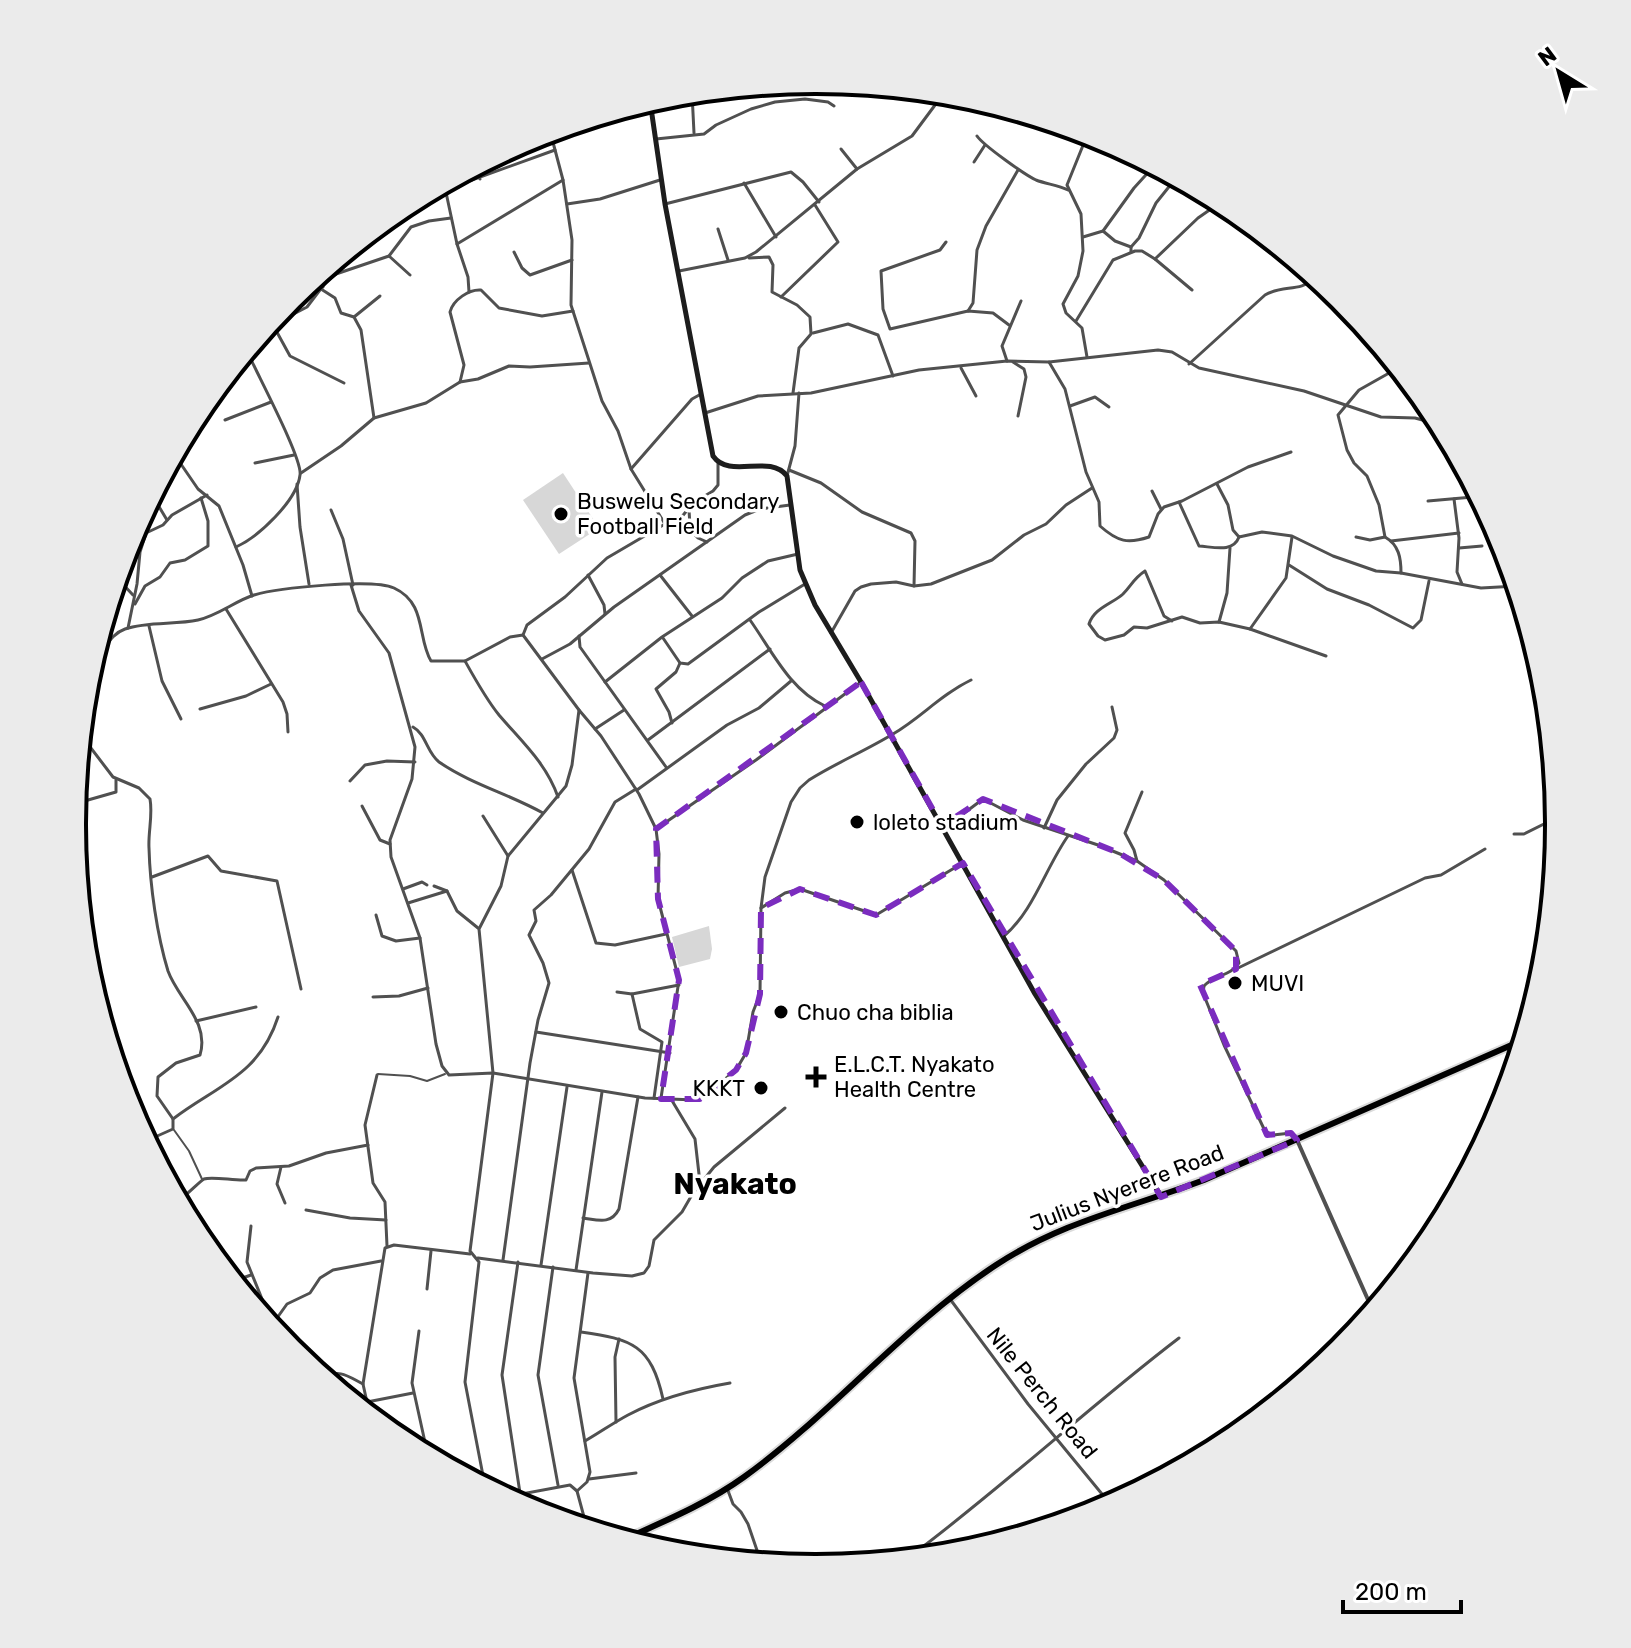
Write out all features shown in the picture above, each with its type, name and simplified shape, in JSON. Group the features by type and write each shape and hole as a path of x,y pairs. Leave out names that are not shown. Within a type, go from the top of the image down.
{"highway":[{"name":"Julius Nyerere Road","path":"640,1532 727,1488 782,1447 950,1299 993,1267 1060,1229 1161,1197 1510,1046"}],"main road":[{"path":"652,114 665,204 713,456 725,466 776,467 788,473 805,584 1035,994 1161,1197"}],"street":[{"path":"656,139 704,134 716,125 764,104 805,99 834,106"},
{"path":"745,258 776,237 857,169 912,136 935,105"},
{"path":"693,106 694,134"},
{"path":"977,136 1018,170 1037,181 1068,190"},
{"path":"553,143 563,180 572,240 573,311 602,401 618,431 631,469 665,524"},
{"path":"974,162 985,145"},
{"path":"1083,145 1068,181 1068,190 1081,214 1083,251 1078,276 1063,304 1066,313 1083,332 1087,357"},
{"path":"841,149 857,169"},
{"path":"470,182 555,150"},
{"path":"968,311 973,303 975,258 983,234 1018,170"},
{"path":"665,204 791,172 817,204 838,242 781,297"},
{"path":"1082,238 1103,231 1146,174"},
{"path":"457,244 563,180"},
{"path":"567,204 600,199 662,180"},
{"path":"744,183 776,237"},
{"path":"1076,321 1113,260 1131,250 1156,203 1169,186"},
{"path":"448,194 469,293"},
{"path":"1155,259 1210,210"},
{"path":"338,273 389,256 411,227 451,218"},
{"path":"718,229 728,260"},
{"path":"1103,231 1131,250 1142,251 1155,259 1192,290"},
{"path":"946,242 940,250 881,271 879,277 890,329 968,311 993,313 1009,325"},
{"path":"514,252 522,268 530,275 572,260"},
{"path":"389,256 410,275"},
{"path":"678,271 728,260 769,257 773,265 772,292 810,317 811,334"},
{"path":"1189,364 1265,295 1279,289 1306,285"},
{"path":"295,313 307,307 322,288 335,298 341,313 354,317 361,330 374,418"},
{"path":"460,382 464,365 450,312 453,304 469,293 481,290 497,307 535,316 573,311"},
{"path":"354,317 380,296"},
{"path":"1018,416 1026,377 1024,369 1009,361 1002,346 1021,301"},
{"path":"793,393 799,348 811,334 848,324 878,335 893,376"},
{"path":"277,332 290,356 344,383"},
{"path":"705,413 758,396 823,391 919,370 1009,361 1049,362 1158,350 1172,352 1189,364 1304,391 1381,417 1423,420"},
{"path":"252,362 301,473"},
{"path":"1049,362 1065,389 1083,463 1099,502 1100,526 1131,543 1151,535 1161,509 1152,491"},
{"path":"236,547 271,523 301,473 341,446 374,418 426,403 460,382 478,379 503,366 551,367 589,363"},
{"path":"960,367 976,396"},
{"path":"1385,537 1379,505 1367,476 1354,463 1345,446 1338,415 1359,390 1389,373"},
{"path":"799,393 795,446 788,473 821,483 862,512 911,533 915,541 914,586"},
{"path":"631,469 692,399 701,394"},
{"path":"1069,407 1095,397 1109,407"},
{"path":"225,420 271,402"},
{"path":"1161,509 1269,458 1291,452"},
{"path":"255,463 294,455"},
{"path":"523,635 527,625 565,597 621,548 680,519 693,503 713,491 718,485 718,462"},
{"path":"181,464 198,489 219,506 252,596"},
{"path":"1216,482 1228,505 1233,530 1239,537"},
{"path":"297,484 300,527 310,585"},
{"path":"831,633 855,591 861,587 896,582 914,586 931,584 1000,556 1024,535 1046,524 1066,505 1093,488"},
{"path":"148,532 207,495"},
{"path":"133,607 145,586 160,577 170,563 185,560 208,546 208,521 201,498"},
{"path":"1428,501 1468,498"},
{"path":"1454,499 1459,533 1457,572 1462,584"},
{"path":"1179,502 1196,544 1230,548"},
{"path":"159,505 167,520"},
{"path":"542,659 570,644 605,614 754,510 792,505"},
{"path":"331,510 343,539 359,611 389,653 411,727 415,762 390,844 391,857 420,938 436,1044 446,1073"},
{"path":"689,510 690,529"},
{"path":"164,512 172,515"},
{"path":"680,519 698,538 707,542"},
{"path":"1239,537 1262,532 1292,536 1333,556 1376,571 1490,588 1505,587"},
{"path":"1391,541 1459,533"},
{"path":"1250,629 1284,583 1292,536"},
{"path":"1219,622 1227,593 1230,548 1239,537"},
{"path":"1356,537 1370,540 1385,537 1391,541 1399,555 1401,573"},
{"path":"696,549 698,538"},
{"path":"128,628 143,543"},
{"path":"1459,548 1482,546"},
{"path":"605,682 768,561 798,554"},
{"path":"1289,565 1327,589 1378,608 1413,628 1421,620 1430,579"},
{"path":"1172,621 1164,616 1145,571 1135,577 1123,594 1098,610 1089,624 1105,640 1124,635 1134,627 1147,628 1172,621 1182,617 1200,623 1219,622 1250,629 1326,656"},
{"path":"588,575 604,605 605,614"},
{"path":"659,575 692,616"},
{"path":"662,637 680,663 691,662 805,584"},
{"path":"110,639 128,628 196,620 252,596 310,585 382,585 398,590 419,617 431,661 465,661 510,637 523,635"},
{"path":"126,588 133,595"},
{"path":"226,609 283,702 288,732"},
{"path":"750,620 791,681 806,696 826,706"},
{"path":"149,626 162,681 181,719"},
{"path":"523,635 595,729 636,790 656,829 658,899 679,985 661,1099"},
{"path":"579,636 580,647 666,767"},
{"path":"570,644 580,647"},
{"path":"647,741 770,649"},
{"path":"465,661 493,706 545,769 558,797"},
{"path":"672,723 669,712 655,691 676,672 680,663"},
{"path":"366,1399 363,1384 381,1261 387,1246 384,1197 373,1183 366,1116 377,1075 410,1076 427,1081 446,1073 453,1076 493,1073 638,1097 695,1100 705,1096 736,1070 746,1053 753,1012 760,994 761,908 772,853 791,802 800,788 820,773 916,720 942,695 971,680"},
{"path":"503,1260 536,1032 549,983 529,935 536,921 534,910 547,900 572,870 597,836 615,802 727,725 759,708 791,681"},
{"path":"656,829 861,682"},
{"path":"200,709 246,696 271,684"},
{"path":"1044,828 1057,800 1086,764 1114,738 1117,730 1112,707"},
{"path":"470,1254 493,1073 479,929 501,886 508,856 558,797 570,776 579,710"},
{"path":"595,729 624,710"},
{"path":"411,727 419,731 439,761 543,813"},
{"path":"90,747 116,780 139,788 150,799 149,847 165,961 173,983 190,1004 202,1042 200,1055 172,1065 157,1079 158,1100 173,1119 173,1129 189,1151 202,1180"},
{"path":"350,781 365,765 387,761 415,762"},
{"path":"87,801 116,792 116,780"},
{"path":"1137,861 1125,833 1142,792"},
{"path":"941,825 983,799 1013,816 1137,861 1164,880 1236,951 1239,963 1236,969"},
{"path":"362,806 380,840 390,844"},
{"path":"483,816 508,856"},
{"path":"1514,834 1524,834 1545,824"},
{"path":"1004,936 1023,916 1042,877 1068,836"},
{"path":"1368,1300 1297,1140 1291,1133 1273,1135 1265,1131 1224,1045 1203,993 1204,986 1208,981 1425,878 1441,875 1485,849"},
{"path":"152,877 208,856 221,871 277,881 301,989"},
{"path":"761,908 785,893 800,889 876,915 963,863"},
{"path":"572,870 596,943 615,945 667,934"},
{"path":"403,889 422,882 427,885"},
{"path":"434,886 447,891 457,911 479,929"},
{"path":"408,903 447,891"},
{"path":"376,915 382,936 396,941 420,938"},
{"path":"617,992 632,994 679,985"},
{"path":"373,997 397,997 428,988"},
{"path":"632,994 640,1029 661,1040 654,1098"},
{"path":"196,1021 256,1007"},
{"path":"173,1119 240,1076 267,1041 278,1017"},
{"path":"536,1032 670,1053"},
{"path":"541,1265 567,1087"},
{"path":"576,1270 602,1092"},
{"path":"583,1218 608,1221 619,1209 638,1097"},
{"path":"671,1099 695,1139 700,1183"},
{"path":"387,1246 470,1254 478,1258 588,1273 632,1276 644,1273 649,1266 654,1240 682,1212 700,1183 730,1152 785,1108"},
{"path":"156,1136 173,1129"},
{"path":"188,1195 208,1178 246,1180 253,1169 295,1165 326,1153 368,1145"},
{"path":"281,1167 277,1184 285,1203"},
{"path":"306,1210 350,1218 386,1220"},
{"path":"251,1226 246,1256 260,1296"},
{"path":"427,1289 431,1251"},
{"path":"478,1258 465,1382 482,1472"},
{"path":"279,1318 285,1306 310,1293 320,1278 333,1270 381,1261"},
{"path":"518,1262 502,1375 520,1490"},
{"path":"553,1267 538,1375 558,1485"},
{"path":"588,1273 574,1378 590,1464 589,1479"},
{"path":"245,1277 251,1275"},
{"name":"Nile Perch Road","path":"950,1299 1055,1438 1102,1495"},
{"path":"419,1331 413,1393 424,1440"},
{"path":"581,1332 619,1339 645,1353 663,1399"},
{"path":"926,1544 1179,1338"},
{"path":"616,1422 615,1372 619,1339"},
{"path":"337,1374 346,1374 363,1384"},
{"path":"585,1441 663,1399 730,1383"},
{"path":"369,1402 413,1393"},
{"path":"577,1491 589,1479 636,1473"},
{"path":"524,1492 570,1485 577,1491 584,1516"},
{"path":"727,1488 733,1504 746,1521 757,1551"}],"highlighted area":[{"path":"861,682 942,826 983,799 1119,853 1164,880 1236,951 1236,969 1200,985 1267,1135 1291,1133 1297,1140 1161,1197 963,863 876,915 800,889 761,908 760,994 746,1053 736,1070 700,1099 661,1099 679,980 658,899 656,829"}],"shaded area":[{"name":"Buswelu Secondary Football Field","path":"563,473 599,528 559,554 523,500"},
{"path":"709,926 710,959 679,967 672,937"}],"place":[{"name":"Buswelu Secondary Football Field","path":"561,514"},
{"name":"loleto stadium","path":"857,822"},
{"name":"MUVI","path":"1235,983"},
{"name":"Chuo cha biblia","path":"781,1012"},
{"name":"E.L.C.T. Nyakato Health Centre","path":"816,1077"},
{"name":"KKKT","path":"761,1088"}],"district":[{"name":"Nyakato","path":"735,1184"}]}
